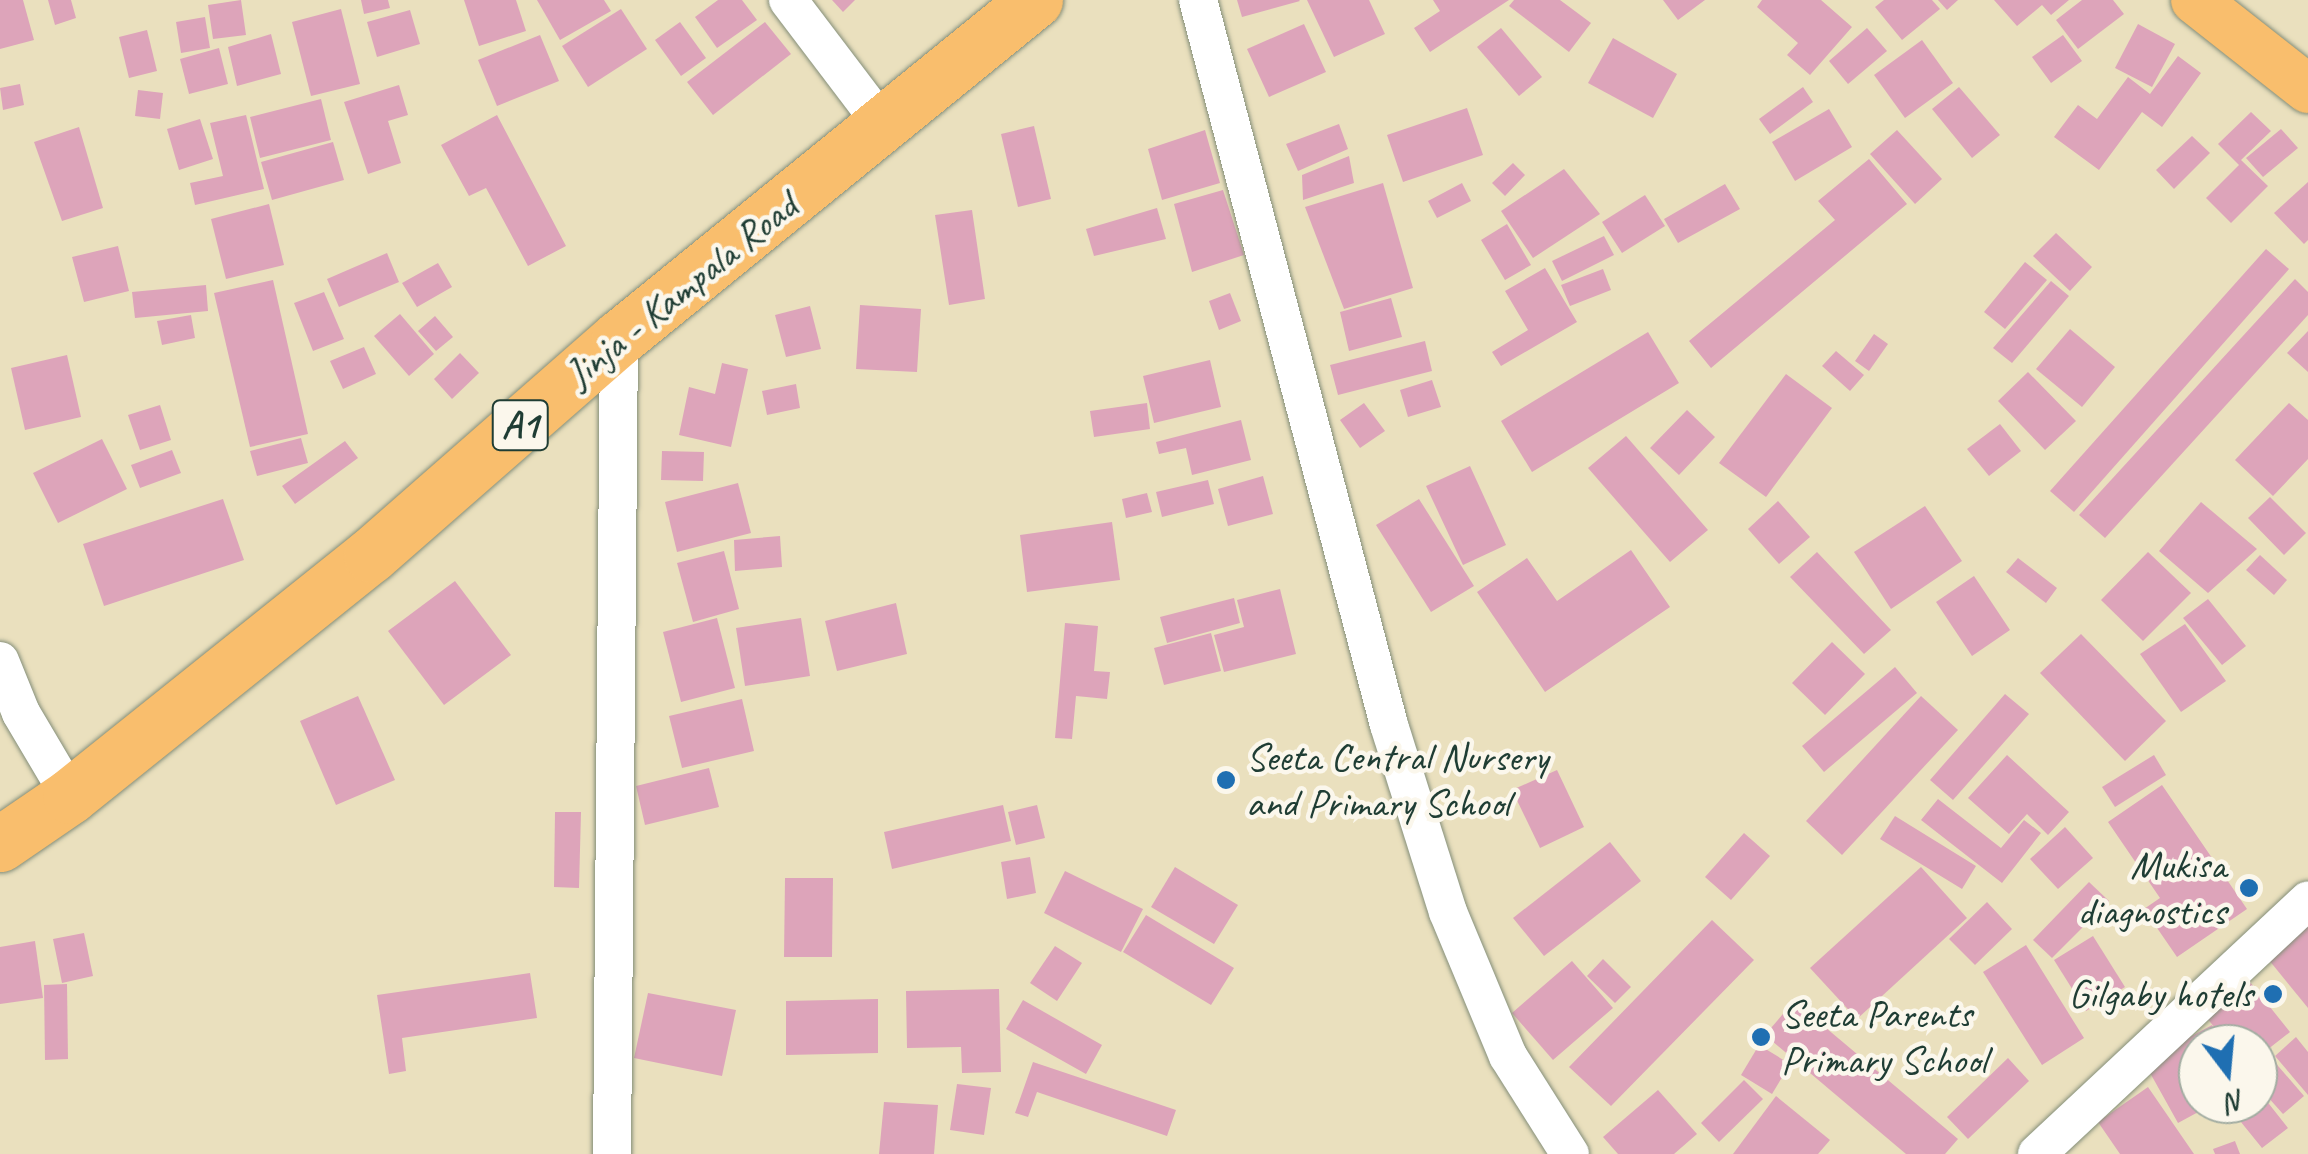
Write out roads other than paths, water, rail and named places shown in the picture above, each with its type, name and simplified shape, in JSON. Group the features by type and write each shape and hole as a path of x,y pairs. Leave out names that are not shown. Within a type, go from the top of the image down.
{"highway":[{"name":"Jinja - Kampala Road","path":"0,844 70,796 370,555 619,338 1035,0"}],"main road":[{"path":"2195,0 2308,89"}],"street":[{"path":"788,0 883,125"},
{"path":"1198,0 1389,724 1448,912 1508,1056 1570,1154"},
{"path":"612,1154 619,338"},
{"path":"0,661 21,713 70,796"},
{"path":"2037,1154 2308,900"}],"place":[{"name":"Seeta Central Nursery and Primary School","path":"1226,780"},
{"name":"Mukisa diagnostics","path":"2249,888"},
{"name":"Gilgaby hotels","path":"2273,994"},
{"name":"Seeta Parents Primary School","path":"1761,1037"}]}
